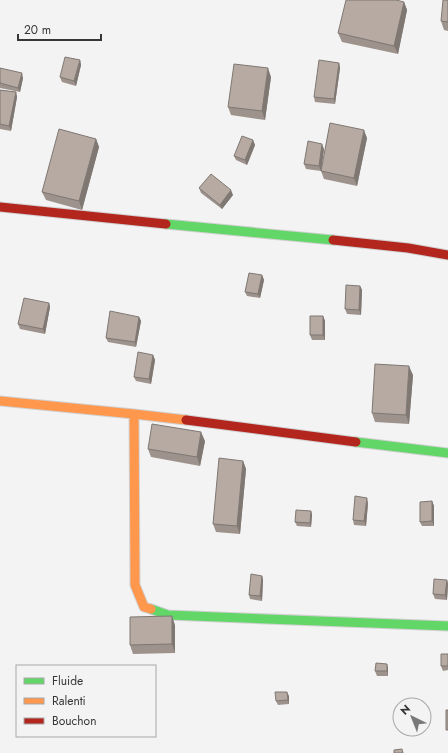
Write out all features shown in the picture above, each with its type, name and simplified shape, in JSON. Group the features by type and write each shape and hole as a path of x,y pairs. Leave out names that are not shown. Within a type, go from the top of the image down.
{"street":[{"path":"0,207 408,248 448,255"},
{"path":"0,401 134,414 448,453"},
{"path":"134,414 135,585 144,608 168,615 448,626"}],"building":[{"path":"346,0 396,0 404,2 394,46 338,33"},
{"path":"443,0 448,0 448,22 441,21"},
{"path":"65,57 80,60 74,81 60,77"},
{"path":"319,60 339,63 334,99 314,97"},
{"path":"234,64 268,68 262,111 228,107"},
{"path":"0,68 22,73 18,88 0,83"},
{"path":"0,90 16,92 9,126 0,124"},
{"path":"330,123 364,130 354,178 321,171"},
{"path":"59,129 96,139 79,201 42,192"},
{"path":"242,136 253,140 245,160 234,156"},
{"path":"308,141 322,144 319,166 304,164"},
{"path":"211,174 231,190 220,205 199,188"},
{"path":"249,273 262,275 258,294 245,292"},
{"path":"346,285 360,286 359,310 345,309"},
{"path":"24,298 49,303 43,329 18,324"},
{"path":"110,311 139,317 135,342 106,338"},
{"path":"310,316 323,316 323,335 310,335"},
{"path":"138,352 153,355 149,379 134,377"},
{"path":"375,364 409,366 406,415 372,413"},
{"path":"152,424 201,432 197,457 148,449"},
{"path":"219,458 243,461 237,526 213,524"},
{"path":"355,496 367,498 364,521 353,520"},
{"path":"432,501 432,521 420,522 420,502"},
{"path":"296,510 311,511 310,523 295,522"},
{"path":"251,574 262,576 260,596 249,595"},
{"path":"434,579 447,580 445,595 433,594"},
{"path":"172,616 172,644 130,645 130,617"},
{"path":"441,654 448,654 448,666 441,666"},
{"path":"376,663 387,664 387,671 375,671"},
{"path":"275,692 287,692 288,700 276,701"},
{"path":"446,710 448,710 448,730 446,730"},
{"path":"402,749 403,753 394,753 394,750"}],"traffic: fast":[{"path":"166,224 333,240"},
{"path":"356,442 448,453"},
{"path":"151,609 168,615 448,626"}],"traffic: slow":[{"path":"0,401 186,420"},
{"path":"134,414 135,585 144,607 151,609"}],"traffic: jam":[{"path":"0,207 166,224"},
{"path":"333,240 408,248 448,255"},
{"path":"186,420 356,442"}]}
